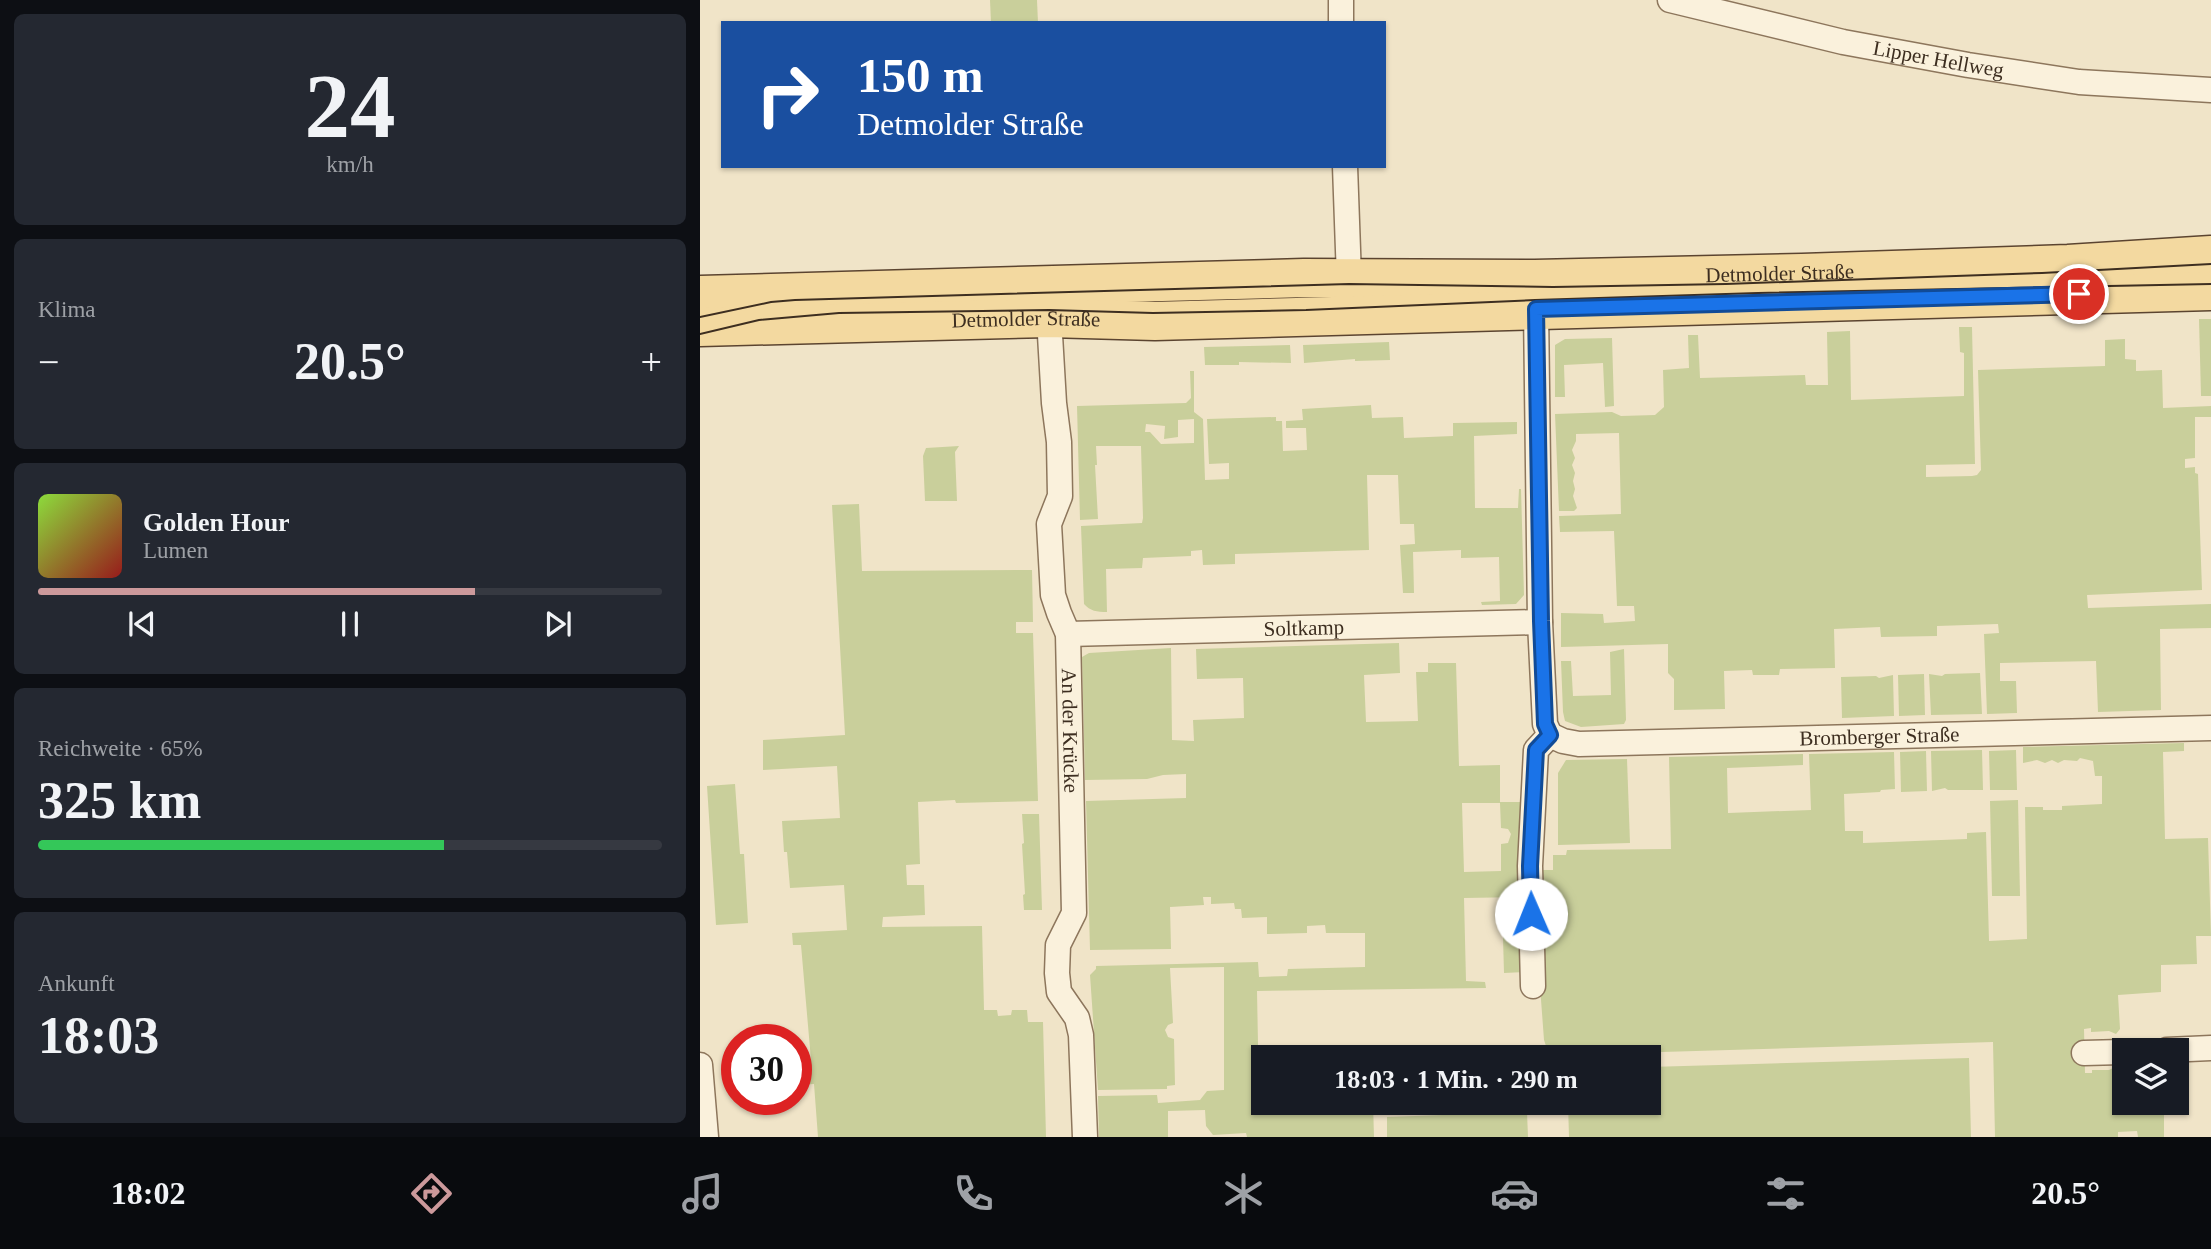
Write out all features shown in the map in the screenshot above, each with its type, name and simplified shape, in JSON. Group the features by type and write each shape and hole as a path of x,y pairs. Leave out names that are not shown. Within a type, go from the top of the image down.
{"main road":[{"name":"Detmolder Straße","path":"700,295 1349,278 1535,279 1802,273 2068,264 2211,255"},
{"path":"1349,278 1351,315"},
{"name":"Detmolder Straße","path":"700,327 1049,318 1155,320 2211,291"}],"street":[{"path":"1341,0 1341,21"},
{"name":"Lipper Hellweg","path":"1670,0 1843,42 1968,65 2088,83 2211,90"},
{"path":"1345,168 1349,278"},
{"path":"1533,986 1530,866 1536,750 1550,735 1544,712 1541,621 1536,309"},
{"name":"An der Krücke","path":"1049,318 1059,442 1060,496 1049,524 1053,594 1068,634 1074,914 1058,945 1057,960 1059,992 1077,1018 1081,1035 1085,1137"},
{"name":"Soltkamp","path":"1068,634 1541,621"},
{"name":"Bromberger Straße","path":"1550,735 1579,744 2211,728"},
{"path":"2189,1049 2211,1048"},
{"path":"2084,1053 2112,1052"},
{"path":"700,1065 706,1137"}],"green space":[{"path":"990,0 1037,0 1038,21 991,21"},
{"path":"2199,319 2211,319 2211,396 2201,396"},
{"path":"1959,327 1972,327 1975,464 1926,465 1926,477 1972,476 1981,470 1978,370 2105,366 2105,340 2125,339 2125,359 2136,360 2136,371 2162,370 2163,408 2211,406 2211,417 2195,417 2195,458 2185,459 2185,468 2195,467 2195,473 2198,474 2202,590 2087,595 2088,608 2211,604 2211,628 2160,629 2161,710 2098,712 2096,661 2000,663 2000,681 2016,681 2017,713 1987,714 1984,634 1999,633 1998,624 1937,626 1937,636 1881,637 1880,627 1834,629 1835,668 1780,669 1779,675 1753,675 1752,670 1724,671 1725,709 1674,710 1674,679 1668,673 1668,644 1561,647 1561,613 1603,614 1604,623 1635,621 1634,606 1617,606 1614,531 1560,532 1559,516 1621,514 1619,433 1576,434 1572,465 1575,473 1573,496 1577,508 1574,511 1559,511 1555,414 1612,412 1621,416 1655,415 1664,407 1663,370 1689,368 1688,335 1698,335 1700,378 1805,375 1806,385 1828,385 1827,332 1850,331 1851,400 1964,396 1964,353 1960,352"},
{"path":"1612,338 1614,406 1605,407 1603,363 1564,365 1565,397 1555,397 1555,345 1565,339"},
{"path":"1389,342 1390,360 1355,359 1304,363 1303,345"},
{"path":"1290,345 1291,363 1239,362 1239,365 1205,365 1204,347"},
{"path":"1190,371 1194,371 1194,412 1203,419 1205,480 1229,479 1229,463 1209,464 1207,419 1276,417 1276,421 1282,421 1283,451 1307,450 1306,428 1286,428 1286,421 1303,420 1302,409 1371,405 1372,418 1403,417 1404,438 1453,436 1453,423 1517,422 1517,434 1474,436 1475,508 1518,508 1521,489 1524,595 1516,604 1482,605 1481,602 1500,601 1499,557 1461,558 1461,550 1413,552 1414,593 1403,593 1400,545 1415,544 1414,524 1400,524 1398,475 1367,475 1369,550 1235,554 1235,564 1203,565 1202,550 1191,551 1191,556 1143,558 1142,568 1106,569 1107,612 1089,608 1084,604 1081,526 1142,523 1141,446 1096,446 1098,519 1080,520 1077,406 1186,403 1191,398","holes":["1194,419 1194,443 1161,444 1150,432 1145,432 1146,424 1165,426 1164,439 1178,437 1178,420"]},
{"path":"959,446 955,452 957,501 925,501 923,456 926,448"},
{"path":"859,504 862,571 1032,570 1033,622 1016,622 1016,633 1033,633 1038,801 918,802 920,864 906,865 907,885 924,885 925,915 883,917 882,927 982,926 984,1010 997,1010 998,1016 1011,1015 1012,1010 1027,1010 1028,1022 1043,1022 1046,1137 818,1137 812,1084 812,1024 808,1024 801,945 793,945 792,933 847,930 844,885 790,888 782,821 840,818 837,766 763,770 763,740 845,735 832,505"},
{"path":"1399,643 1400,673 1364,675 1366,722 1418,721 1416,672 1428,672 1428,663 1456,663 1459,766 1500,765 1500,802 1522,802 1524,897 1464,898 1466,981 1485,982 1486,988 1257,991 1258,1045 1251,1045 1251,1115 1373,1115 1374,1137 1247,1137 1246,1133 1213,1135 1206,1126 1205,1110 1168,1111 1168,1137 1099,1137 1098,1096 1157,1095 1158,1103 1200,1100 1207,1091 1224,1090 1224,967 1170,968 1173,1023 1165,1030 1168,1037 1174,1039 1175,1085 1167,1086 1167,1089 1098,1090 1090,975 1096,966 1258,962 1259,977 1287,976 1288,969 1365,967 1365,933 1326,933 1325,925 1307,926 1307,933 1267,934 1267,917 1242,918 1241,909 1235,909 1234,903 1211,904 1211,897 1203,897 1204,905 1170,907 1171,949 1090,950 1086,801 1186,798 1186,774 1147,779 1085,780 1082,657 1089,653 1171,648 1172,740 1194,741 1193,720 1244,718 1243,678 1197,679 1196,649","holes":["1462,803 1500,803 1501,828 1508,829 1511,834 1508,843 1501,844 1501,871 1464,872"]},
{"path":"1624,649 1624,724 1581,727 1565,721 1561,661 1571,661 1573,696 1611,695 1610,652"},
{"path":"1980,673 1982,714 1931,715 1929,674 1942,676"},
{"path":"1924,674 1925,715 1899,716 1898,675"},
{"path":"1893,675 1894,716 1842,718 1841,677 1879,678"},
{"path":"2184,743 2184,751 2163,752 2165,839 2208,838 2211,936 2196,936 2197,964 2161,965 2161,992 2118,995 2120,1029 2116,1034 2084,1029 2085,1073 2112,1068 2112,1115 2164,1115 2164,1137 2138,1137 2137,1131 2118,1132 2118,1137 1995,1137 1993,1042 1661,1052 1661,1045 1546,1045 1540,986 1537,870 1553,870 1553,855 1566,855 1567,850 1671,849 1669,757 1803,754 1803,765 1727,768 1728,813 1811,810 1809,754 1894,752 1895,789 1844,794 1845,831 1863,831 1863,843 1967,839 1967,833 1986,832 1989,941 2027,939 2025,807 2062,810 2062,806 2102,804 2102,776 2095,776 2093,761 2080,758 2077,761 2064,760 2058,763 2052,760 2045,763 2037,760 2023,763 2023,747"},
{"path":"1982,750 1983,790 1945,788 1932,791 1931,751"},
{"path":"2016,750 2017,790 1990,790 1989,751"},
{"path":"1926,751 1927,791 1901,792 1900,752"},
{"path":"1627,759 1630,843 1558,845 1558,773 1566,760"},
{"path":"735,784 740,854 744,854 748,923 716,925 707,786"},
{"path":"2018,800 2020,896 1992,896 1990,801"},
{"path":"1022,814 1039,814 1042,910 1024,910"},
{"path":"1502,902 1524,902 1525,972 1504,973"},
{"path":"1969,1058 1971,1137 1569,1137 1568,1115 1661,1115 1661,1067"},
{"path":"1527,1115 1528,1137 1387,1137 1387,1117"}],"tram line":[{"path":"700,317 771,302 795,300 1349,284 1553,287 1726,284 2211,264"},
{"path":"700,334 759,320 839,313 1306,310 1758,293 2211,284"}],"route":[{"path":"1531,914 1530,866 1536,750 1550,735 1545,724 1542,654 1536,309 2079,294"}]}
